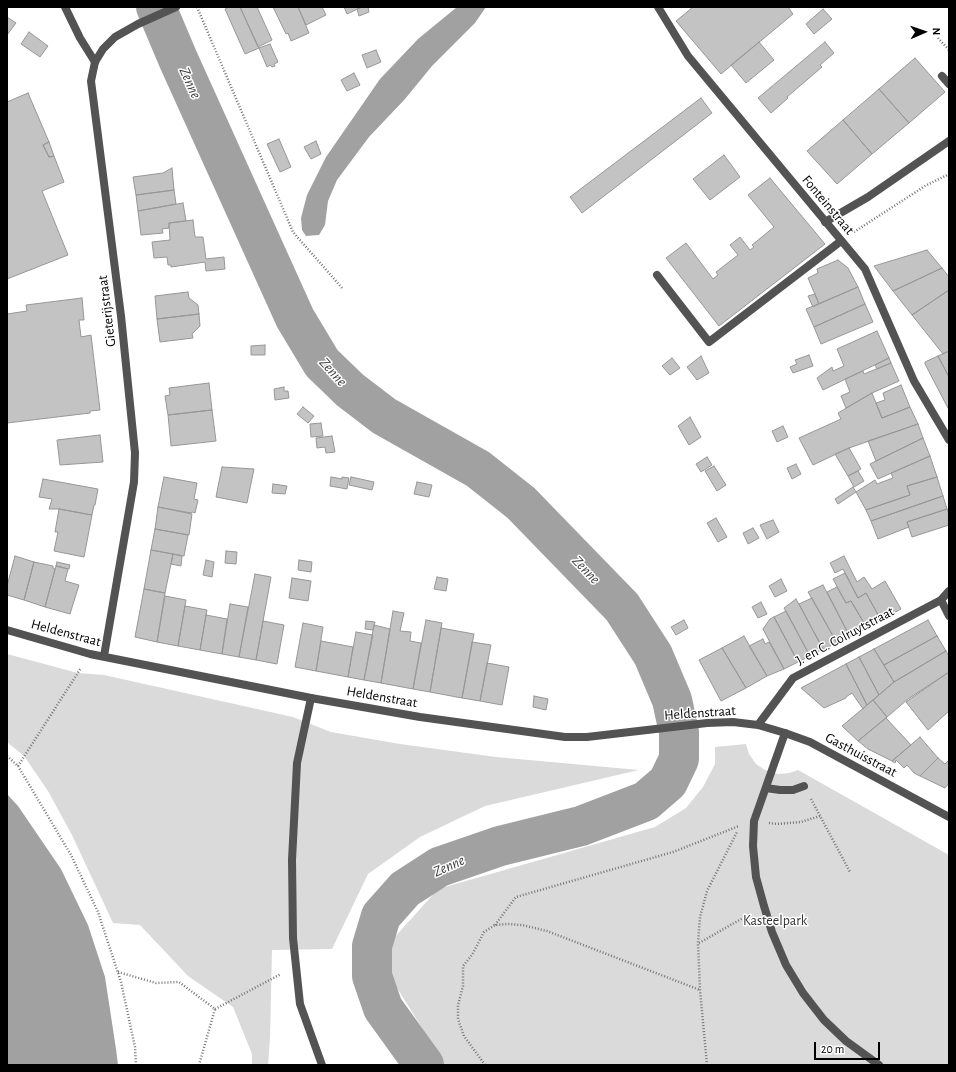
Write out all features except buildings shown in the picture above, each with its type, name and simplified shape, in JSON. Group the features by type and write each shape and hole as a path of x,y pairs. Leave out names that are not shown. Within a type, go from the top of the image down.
{"street":[{"path":"65,7 80,38 95,62"},
{"name":"Gieterijstraat","path":"104,656 134,482 135,453 121,316 91,80 95,62 103,49 115,37 138,24 176,7"},
{"name":"Fonteinstraat","path":"658,7 688,56 865,269 914,382 949,439"},
{"path":"942,76 949,84"},
{"path":"825,222 868,197 949,141"},
{"path":"657,276 709,342 841,241"},
{"path":"949,591 941,600 949,616"},
{"name":"J. en C. Colruytstraat","path":"758,725 793,678 941,600"},
{"name":"Heldenstraat","path":"7,630 90,654 311,698 420,717 565,737 587,737 707,723 733,722 758,725"},
{"path":"311,698 297,763 292,845 293,938 300,1004 322,1065"},
{"name":"Gasthuisstraat","path":"758,725 810,742 949,817"},
{"path":"785,733 754,821 753,846 756,878 772,932 786,965 803,993 824,1020 846,1042 879,1065"},
{"path":"766,788 793,790 804,786"}],"path":[{"path":"197,7 293,232 342,288"},
{"path":"938,38 949,50"},
{"path":"841,241 926,186 949,174"},
{"path":"18,766 90,654"},
{"path":"7,756 18,766 71,855 98,912 118,972 135,1047 136,1065"},
{"path":"804,786 850,872"},
{"path":"754,821 777,824 801,822 820,816"},
{"path":"485,1065 464,1036 458,1019 458,1005 463,986 463,966 472,955 484,932 495,925 516,897 673,852 741,826 707,891 700,917 698,943 700,990 707,1065"},
{"path":"698,943 764,906"},
{"path":"495,925 522,925 547,931 700,990"},
{"path":"199,1065 214,1009 296,966"},
{"path":"118,972 156,983 178,982 214,1009"}],"green space":[{"path":"7,654 78,673 104,675 293,717 331,732 400,744 496,757 639,770 485,806 420,837 368,874 332,949 272,950 268,1065 252,1065 252,1054 233,1007 188,976 140,925 113,923 72,835 48,791 24,756 7,742"},
{"name":"Kasteelpark","path":"746,744 749,754 756,764 765,770 778,774 798,770 949,855 949,1065 445,1065 389,975 393,939 438,889 655,827 686,808 703,787 715,764 715,747"}],"shaded area":[{"path":"457,7 486,7 475,23 432,66 405,99 369,137 337,180 328,201 325,225 319,235 306,236 302,230 301,218 307,195 326,157 380,79 418,39"},
{"path":"7,794 18,806 61,869 88,925 105,977 118,1065 7,1065"}],"waterway":[{"name":"Zenne","path":"156,7 295,318 322,363 350,390 384,416 478,469 521,503 622,607 653,655 672,700 679,732 679,759 668,782 646,801 581,826 500,846 439,867 405,889 381,916 372,946 372,976 383,1008 424,1065"}]}
